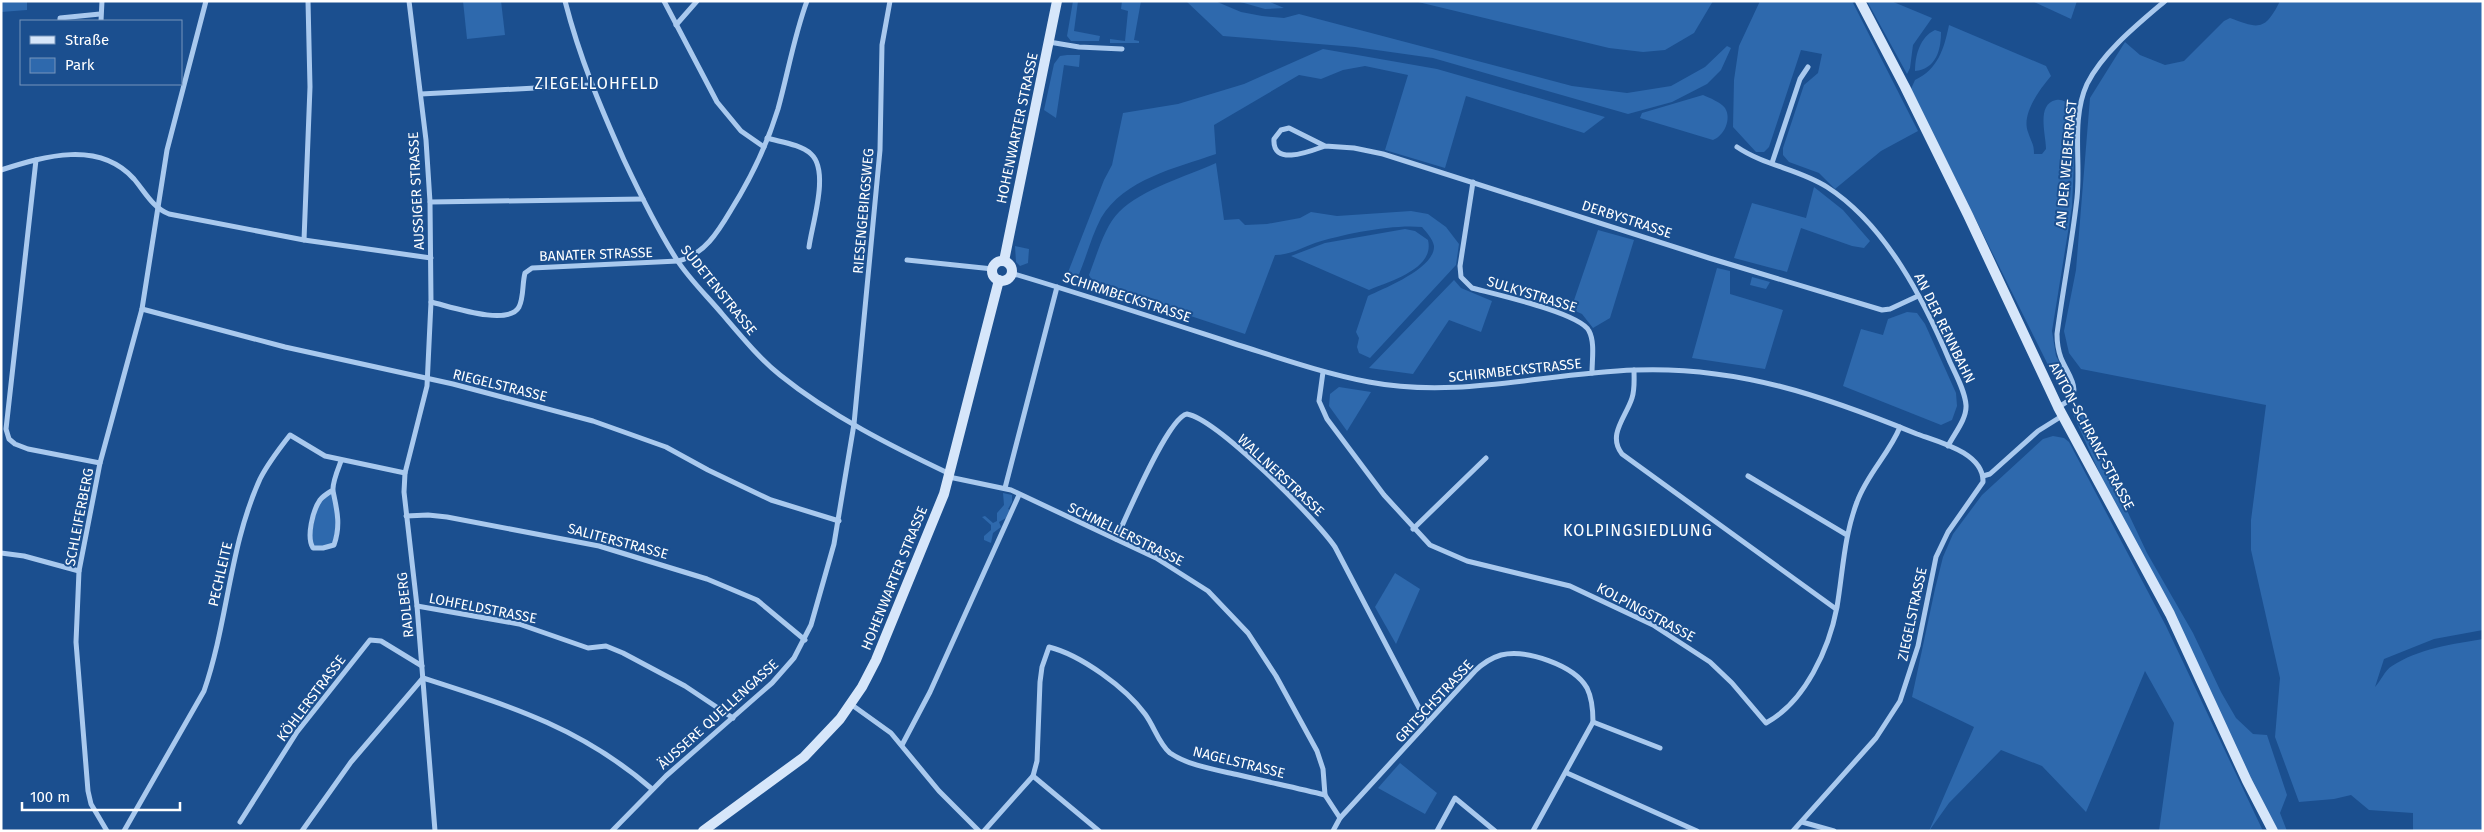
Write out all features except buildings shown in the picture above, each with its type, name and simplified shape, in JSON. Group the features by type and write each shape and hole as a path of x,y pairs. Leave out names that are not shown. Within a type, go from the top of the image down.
{"street":[{"path":"100,20 102,1"},
{"name":"SCHLEIFERBERG","path":"107,831 91,804 88,791 76,642 79,571 100,463 142,309 167,150 206,1"},
{"path":"304,240 310,87 308,1"},
{"name":"AUSSIGER STRASSE","path":"409,1 421,94 430,202 431,258 427,380"},
{"name":"SUDETENSTRASSE","path":"565,1 590,85 643,199 678,261 750,347 779,374 809,397 854,424 950,476"},
{"path":"664,1 716,102 741,131 764,147"},
{"path":"676,25 697,1"},
{"path":"678,261 696,254 710,241 749,180 764,147 778,108 793,44 807,1"},
{"name":"RIESENGEBIRGSWEG","path":"854,424 880,150 882,45 890,1"},
{"name":"HOHENWARTER STRASSE","path":"1004,261 1058,1"},
{"name":"ANTON-SCHRANZ-STRASSE","path":"1860,1 1968,215 2061,411 2170,614 2247,781 2273,831"},
{"name":"AN DER WEIBERRAST","path":"2061,411 2070,400 2075,389 2074,382 2060,356 2056,334 2077,198 2078,124 2084,94 2092,76 2104,60 2165,1"},
{"path":"60,20 60,18 100,14"},
{"path":"1049,42 1079,47 1122,49"},
{"path":"1772,163 1800,79 1808,67"},
{"path":"421,94 590,85"},
{"name":"DERBYSTRASSE","path":"1325,146 1289,156 1278,151 1274,138 1281,130 1289,128 1325,146 1373,152 1474,182 1717,261 1882,310 1890,309 1918,296"},
{"path":"767,138 804,150 811,154 816,162 819,188 809,247"},
{"name":"AN DER RENNBAHN","path":"1738,147 1754,158 1772,163 1828,188 1864,218 1903,268 1965,398 1964,415 1948,446"},
{"path":"1,170 36,160 75,154 109,160 133,178 159,210 180,217 304,240 431,258"},
{"path":"36,160 6,429 9,439 21,447 100,463"},
{"name":"SULKYSTRASSE","path":"1474,182 1460,266 1464,282 1472,288 1566,315 1582,322 1591,333 1592,373"},
{"path":"430,202 643,199"},
{"path":"907,260 993,269"},
{"name":"BANATER STRASSE","path":"430,302 493,316 511,315 516,311 522,300 525,273 532,268 678,261"},
{"path":"1004,261 1010,266 1012,273 1006,279 999,280 994,274 993,269 996,263 1004,261"},
{"name":"SCHIRMBECKSTRASSE","path":"1012,273 1323,372 1387,385 1452,389 1474,388 1592,373 1634,370 1694,372 1768,382 1844,404 1948,446 1976,463 1983,476"},
{"name":"HOHENWARTER STRASSE","path":"703,831 715,827 804,758 852,705 876,660 944,494 999,280"},
{"path":"1005,488 1057,287"},
{"name":"RIEGELSTRASSE","path":"142,309 285,347 544,408 630,433 672,449 708,470 771,500 838,521"},
{"path":"1634,370 1633,394 1617,432 1617,445 1622,454 1836,609"},
{"name":"KOLPINGSTRASSE","path":"1323,372 1319,392 1321,409 1384,495 1413,529 1430,545 1448,555 1467,561 1570,586 1653,625 1710,662 1732,683 1766,723 1789,706 1804,689 1818,664 1836,609 1847,535 1860,492 1894,442 1900,427"},
{"name":"RADLBERG","path":"427,380 405,473 406,516 417,606 435,831"},
{"path":"1983,476 1990,474 2061,411"},
{"name":"WALLNERSTRASSE","path":"1116,539 1151,464 1177,420 1183,414 1198,418 1273,479 1323,530 1335,547 1427,723"},
{"name":"ÄUSSERE QUELLENGASSE","path":"612,831 652,789 772,683 794,658 805,640 822,589 838,521 854,424"},
{"name":"PECHLEITE","path":"124,831 204,691 211,672 232,564 246,515 260,478 290,434 314,451 341,461 405,473"},
{"path":"1413,529 1486,458"},
{"path":"333,490 338,507 337,536 334,544 329,547 313,548 310,536 318,504 333,490 341,461"},
{"name":"SCHMELLERSTRASSE","path":"950,476 1005,488 1116,539 1156,558 1191,579 1222,604 1248,633 1276,676 1312,740 1321,761 1325,795 1340,818"},
{"path":"1748,476 1847,535"},
{"name":"ZIEGELSTRASSE","path":"1793,831 1876,738 1900,701 1918,646 1936,557 1948,532 1982,486 1983,476"},
{"path":"902,745 930,692 1019,494"},
{"name":"SALITERSTRASSE","path":"406,516 428,515 447,517 569,539 638,556 744,593 770,609 805,640"},
{"path":"1,553 24,556 79,571"},
{"name":"LOHFELDSTRASSE","path":"417,606 519,624 588,648 596,646 613,648 685,686 733,718"},
{"name":"KÖHLERSTRASSE","path":"240,822 297,732 370,640 381,642 422,666"},
{"name":"NAGELSTRASSE","path":"1033,776 1036,761 1040,682 1042,667 1049,647 1059,649 1097,671 1133,699 1151,722 1163,745 1174,755 1216,770 1325,795"},
{"name":"GRITSCHSTRASSE","path":"1333,831 1340,818 1427,723 1482,665 1498,656 1513,654 1531,656 1554,663 1581,681 1590,696 1592,722"},
{"path":"302,831 351,762 423,678 529,713 578,736 602,751 652,789"},
{"path":"852,705 881,724 979,831"},
{"path":"1533,831 1592,722 1660,748"},
{"path":"1566,773 1697,831"},
{"path":"984,831 1033,776 1099,831"},
{"path":"1437,831 1455,798 1495,831"},
{"path":"1802,822 1834,831"}],"green space":[{"path":"1,1 27,1 27,10 1,12"},
{"path":"463,1 501,1 505,35 467,39"},
{"path":"1073,1 1078,1 1074,31 1100,36 1099,41 1071,41 1067,36"},
{"path":"1122,1 1141,1 1134,40 1139,41 1139,43 1110,43 1110,39 1125,41 1128,11 1121,9"},
{"path":"1186,1 1215,1 1241,12 1262,16 1284,18 1299,14 1572,86 1627,93 1671,86 1705,67 1727,46 1731,48 1721,70 1707,84 1672,102 1628,114 1433,58 1355,47 1223,36"},
{"path":"1237,1 1268,1 1284,8 1265,9"},
{"path":"1414,1 1713,1 1694,33 1665,50 1643,52 1609,48"},
{"path":"1760,1 1852,1 1918,131 1881,151 1835,189 1819,173 1789,162 1783,155 1783,148 1804,85 1818,73 1822,54 1801,50 1769,147 1764,152 1756,152 1733,127 1734,80 1739,46"},
{"path":"1867,1 1891,1 1932,18 1913,45 1910,68 1907,74"},
{"path":"2032,1 2077,1 2071,19"},
{"path":"2280,1 2483,1 2483,630 2434,639 2384,659 2375,687 2389,668 2413,655 2436,648 2483,639 2483,831 2413,831 2413,813 2369,810 2351,795 2334,799 2299,802 2275,737 2280,678 2251,550 2251,520 2266,405 2081,369 2069,353 2064,331 2076,270 2090,98 2125,42 2140,55 2165,65 2184,61 2224,21 2230,18 2248,24 2260,25 2270,18"},
{"path":"1949,25 2046,66 2051,76 2033,102 2027,117 2028,132 2034,154 2042,154 2046,149 2043,121 2046,107 2050,103 2056,100 2063,101 2068,104 2076,116 2072,207 2052,331 2056,356 2069,380 2058,385 1911,89 1915,80 1935,64 1945,42"},
{"path":"1935,30 1941,32 1936,58 1928,67 1915,71 1919,47 1926,37"},
{"path":"1323,49 1437,69 1605,117 1584,133 1466,96 1445,168 1385,150 1408,75 1365,66 1343,70 1321,79 1299,75 1214,125 1216,154 1168,170 1137,184 1123,194 1101,218 1077,279 1065,280 1104,180 1112,165 1123,113 1178,104 1244,84"},
{"path":"1080,55 1079,67 1064,65 1056,118 1044,110 1054,64 1060,56"},
{"path":"1703,95 1715,100 1727,112 1726,127 1713,140 1640,118 1642,113"},
{"path":"1216,163 1224,220 1239,219 1245,225 1267,224 1300,218 1311,212 1337,216 1411,211 1428,214 1446,227 1459,244 1456,265 1370,358 1359,353 1357,347 1359,338 1356,332 1368,296 1408,276 1426,262 1432,254 1434,246 1431,238 1422,227 1383,228 1354,233 1315,243 1291,253 1275,255 1245,334 1094,284 1089,275 1105,233 1119,212 1140,196"},
{"path":"1814,187 1843,210 1870,241 1864,248 1852,246 1801,228 1787,272 1734,258 1752,203 1806,218"},
{"path":"1405,229 1415,231 1428,240 1428,250 1425,259 1418,266 1399,278 1369,290 1291,256 1325,243"},
{"path":"1598,230 1634,240 1610,318 1593,328 1582,314 1571,309"},
{"path":"1015,246 1029,249 1028,263 1020,266 1016,262"},
{"path":"1717,268 1730,271 1730,294 1783,310 1765,369 1692,358"},
{"path":"1752,277 1770,282 1766,289 1750,285"},
{"path":"1454,280 1461,288 1492,301 1481,332 1449,320 1413,374 1369,368"},
{"path":"1907,312 1917,313 1925,324 1956,393 1957,406 1952,420 1941,425 1843,386 1861,329 1883,335 1888,319"},
{"path":"1339,387 1371,392 1347,431 1329,406 1330,394"},
{"path":"2085,412 2097,447 2147,553 2193,633 2221,692 2236,718 2253,734 2267,735 2287,795 2280,813 2287,831 2277,831 2113,503 2073,414"},
{"path":"2053,436 2064,438 2069,442 2166,626 2263,831 2159,831 2174,723 2145,671 2086,812 2042,766 2001,750 1949,803 1929,831 1974,727 1912,697 1943,557 1953,534 1982,495 2043,439"},
{"path":"333,490 338,507 334,545 317,548 310,542 318,504"},
{"path":"1003,493 1012,495 1012,502 1006,518 999,522 1001,527 993,533 991,543 984,540 984,536 991,530 991,525 982,517 985,516 993,523 997,521 997,513 1004,505"},
{"path":"1395,573 1420,589 1396,644 1375,607"},
{"path":"1400,763 1437,793 1425,814 1378,788"}],"district":[{"name":"ZIEGELLOHFELD","path":"597,83"},
{"name":"KOLPINGSIEDLUNG","path":"1638,530"}]}
